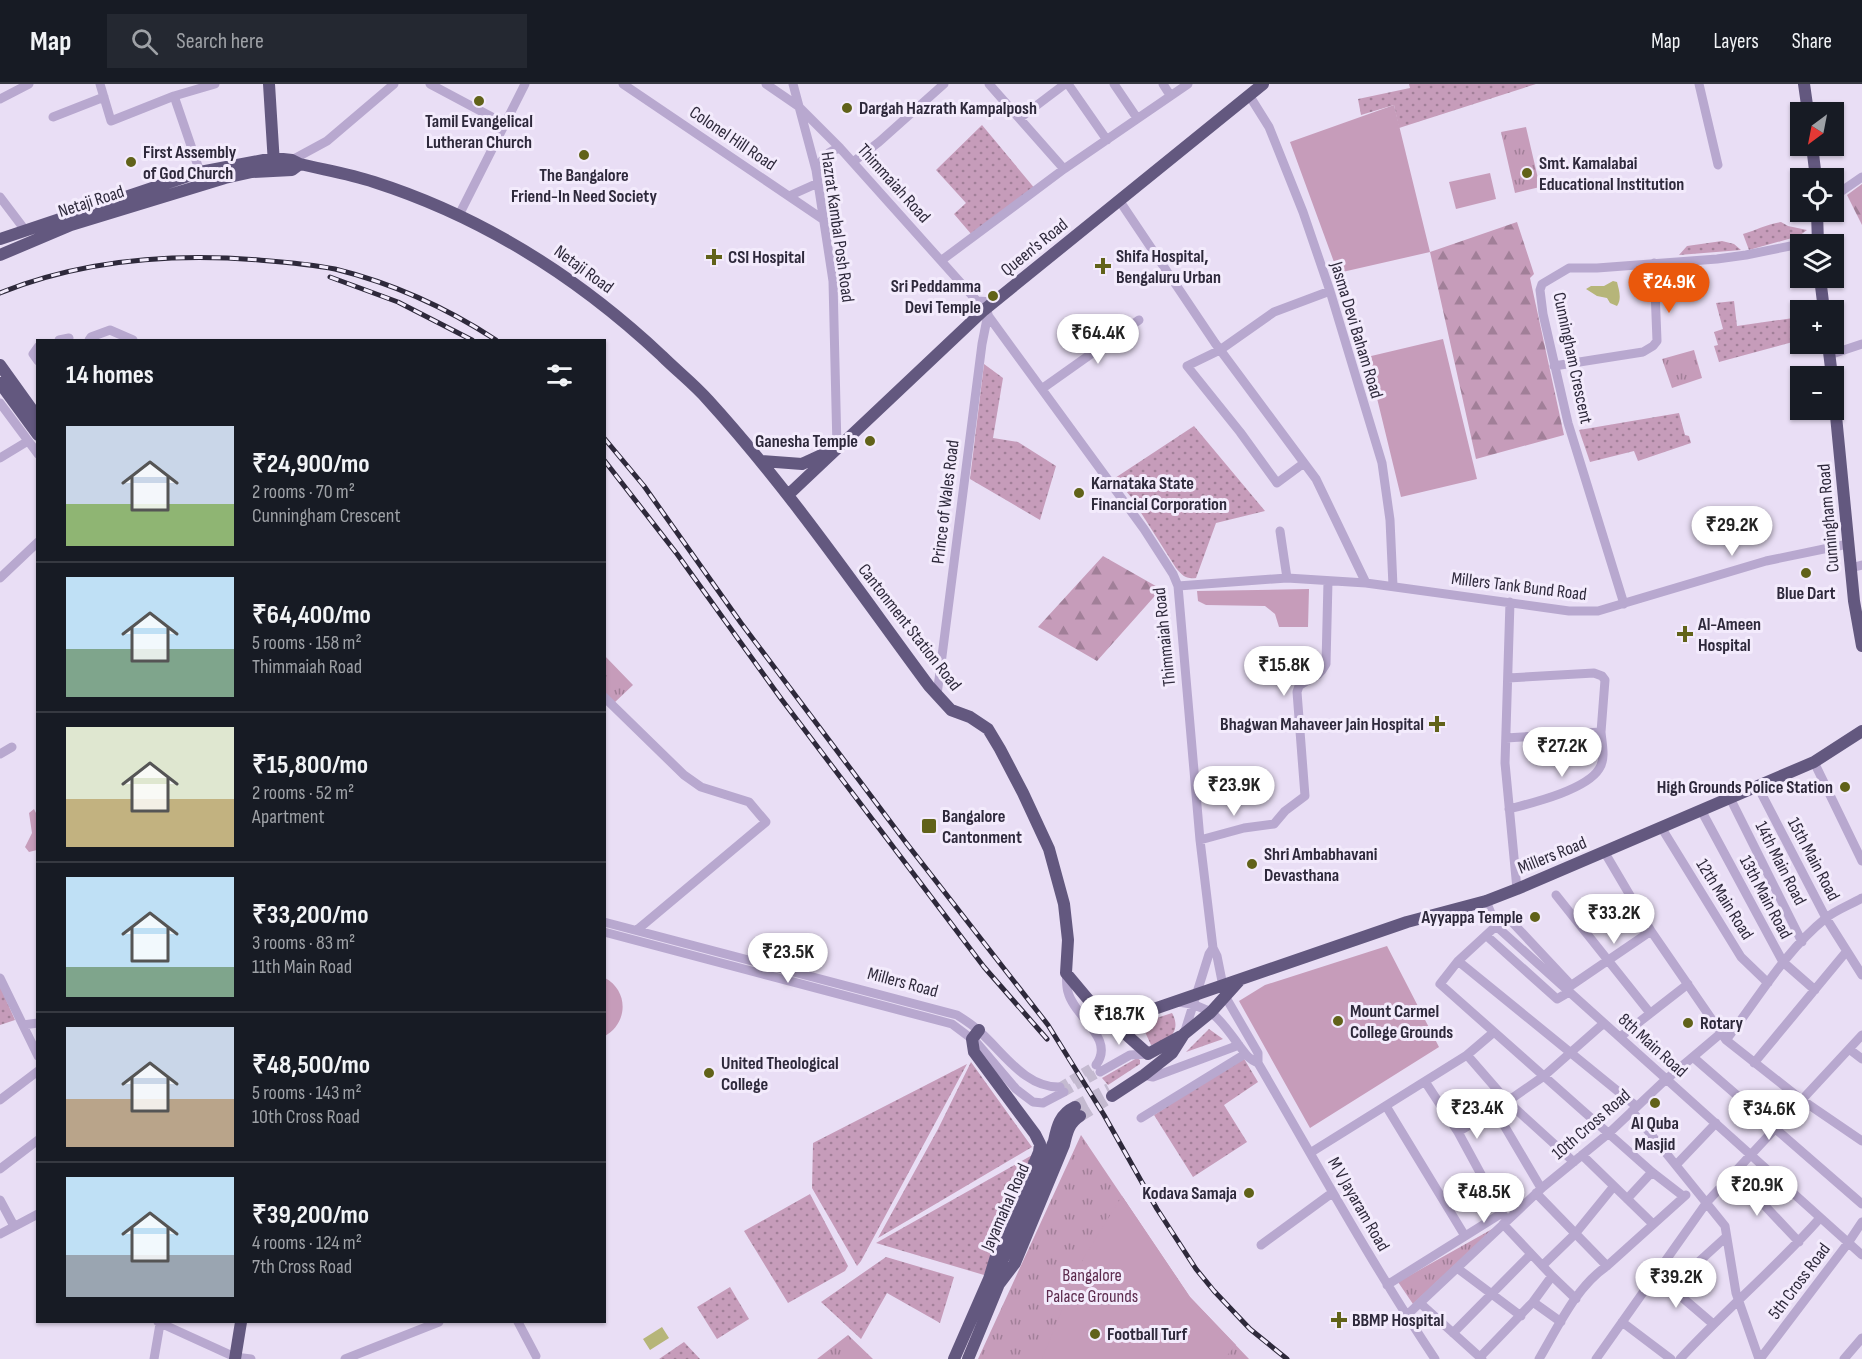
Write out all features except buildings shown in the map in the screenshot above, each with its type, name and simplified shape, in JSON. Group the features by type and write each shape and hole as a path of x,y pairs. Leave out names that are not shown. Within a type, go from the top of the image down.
{"main road":[{"path":"269,84 274,164"},
{"name":"Queen's Road","path":"788,495 989,309 1263,84"},
{"path":"1804,84 1807,102"},
{"name":"Netaji Road","path":"0,239 200,172 295,163 373,182 459,215 512,242 603,304 707,398 788,495"},
{"name":"Netaji Road","path":"0,255 82,222 274,164"},
{"path":"0,365 36,415"},
{"path":"0,383 33,438"},
{"name":"Cunningham Road","path":"1836,420 1848,544 1856,566 1862,646"},
{"name":"Queen's Road","path":"761,461 802,464 837,448"},
{"name":"Cantonment Station Road","path":"788,495 937,695 951,710 970,717 988,729 1000,749 1028,802 1049,849 1064,904 1068,940 1066,973"},
{"name":"Millers Road","path":"1148,1054 1145,1063 1140,1068 1110,1092 1144,1076 1172,1053 1184,1034 1211,1012 1223,990 1242,978 1407,922 1486,901 1517,889 1814,762 1862,731"},
{"path":"1066,973 1092,1004 1148,1054 1184,1034"},
{"path":"1110,1021 1223,990"},
{"path":"975,1035 974,1052 1041,1144 997,1253 989,1279"},
{"name":"Jayamahal Road","path":"954,1359 989,1279 1005,1256 1054,1141 1058,1123 1067,1111 1078,1111 1068,1128 1065,1145 1015,1263 999,1284 968,1359"},
{"path":"235,1358 241,1323"}],"street":[{"path":"0,99 29,84"},
{"path":"100,84 111,121 174,96 214,84"},
{"path":"295,163 327,141 394,84"},
{"path":"430,84 505,124"},
{"path":"459,215 525,84"},
{"name":"Colonel Hill Road","path":"623,84 824,220"},
{"name":"Thimmaiah Road","path":"766,84 798,106 840,148 977,301 989,309 1144,529 1173,574 1178,586 1200,840 1213,948 1217,956 1223,990"},
{"name":"Hazrat Kambal Posh Road","path":"793,84 816,171 833,281 837,448"},
{"path":"853,162 944,84"},
{"path":"989,84 1064,169"},
{"path":"1020,118 1066,84 1107,140"},
{"path":"1114,84 1137,118"},
{"path":"1163,84 1170,95"},
{"path":"942,260 1064,169 1188,84"},
{"path":"1699,84 1718,165"},
{"name":"Jasma Devi Baham Road","path":"1249,95 1269,127 1284,162 1330,291 1382,464 1390,520 1393,586"},
{"path":"174,96 200,172"},
{"path":"52,117 104,97"},
{"path":"816,171 826,154 840,148"},
{"path":"1844,189 1862,177"},
{"path":"789,196 818,183"},
{"path":"0,197 25,230"},
{"path":"1119,200 1220,350 1316,479 1366,583"},
{"name":"Cunningham Crescent","path":"1624,604 1568,423 1543,314 1540,290 1542,284 1569,268 1743,256 1790,245"},
{"path":"1554,366 1643,352 1653,346 1656,341 1654,263"},
{"path":"1304,463 1277,483 1187,366 1220,350 1274,312 1330,291"},
{"name":"Prince of Wales Road","path":"937,695 982,344 989,309"},
{"path":"1043,388 1139,320"},
{"path":"90,339 110,330 131,339"},
{"path":"1844,347 1862,344"},
{"path":"0,403 33,438 0,458"},
{"path":"1280,531 1287,578"},
{"name":"Millers Tank Bund Road","path":"1178,586 1287,578 1393,586 1569,611 1598,610 1766,561 1848,544"},
{"path":"0,578 35,549"},
{"path":"1200,840 1244,828 1274,824 1285,811 1305,796 1297,692 1299,686 1322,673 1326,664 1328,581"},
{"path":"1510,602 1504,763 1517,889"},
{"path":"1508,678 1594,673 1602,675 1605,680 1601,732 1604,757 1599,770 1586,782 1570,789 1509,809"},
{"path":"606,699 684,775 701,787 749,802 766,822 637,930"},
{"path":"1506,738 1601,732"},
{"path":"0,754 12,747"},
{"path":"1814,762 1862,861"},
{"name":"15th Main Road","path":"1758,787 1826,918 1862,975"},
{"name":"14th Main Road","path":"1730,798 1802,942"},
{"name":"13th Main Road","path":"1701,810 1782,962 1815,990"},
{"name":"12th Main Road","path":"1661,827 1741,957 1768,983"},
{"path":"1605,853 1651,931 1723,1037 1802,1100 1862,1141"},
{"path":"1556,895 1650,1013"},
{"name":"10th Cross Road","path":"1406,1316 1504,1219 1609,1133 1666,1079 1723,1037 1750,1010 1782,962 1826,918 1862,898"},
{"name":"8th Main Road","path":"1486,901 1496,926 1569,989 1862,1255"},
{"path":"1511,921 1569,989"},
{"name":"Millers Road","path":"606,922 957,1015 975,1035"},
{"path":"1496,926 1458,961 1440,984 1652,1172 1683,1196"},
{"path":"1489,938 1557,999 1651,931"},
{"name":"Millers Road","path":"606,933 952,1024 975,1035"},
{"name":"Thimmaiah Road","path":"1184,1034 1209,954 1213,948"},
{"path":"1754,1063 1846,952"},
{"path":"1458,961 1634,1108 1707,1202 1725,1226 1738,1298 1760,1359"},
{"path":"1066,973 1068,993 1099,1039 1103,1049 1098,1069 1130,1055 1148,1054"},
{"path":"0,978 36,1052"},
{"path":"1620,1037 1688,984"},
{"name":"M V Jayaram Road","path":"1223,990 1258,1053 1258,1063 1332,1193 1406,1316 1435,1359"},
{"name":"M V Jayaram Road","path":"1194,999 1211,1012 1249,1060 1258,1063"},
{"path":"23,1025 36,1023"},
{"path":"1458,1132 1544,1076 1604,1023"},
{"path":"1310,1153 1425,1083 1467,1055 1494,1032"},
{"path":"975,1035 1035,1081 1062,1090 1043,1103 1033,1102 1001,1074 975,1035"},
{"path":"1596,1359 1707,1202 1862,1035"},
{"path":"1144,1076 1154,1077 1239,1045"},
{"path":"1849,1049 1862,1059"},
{"path":"1141,1118 1245,1053"},
{"path":"1467,1055 1507,1101 1574,1162"},
{"path":"1694,1058 1862,1204"},
{"path":"0,1100 36,1073"},
{"path":"1425,1083 1458,1132 1504,1219 1531,1254 1576,1299"},
{"path":"1386,1106 1465,1236"},
{"path":"1495,1110 1539,1191 1575,1234 1607,1266"},
{"path":"1676,1165 1716,1124"},
{"path":"0,1168 36,1141"},
{"path":"1582,1155 1653,1224"},
{"path":"1627,1198 1652,1172"},
{"path":"1735,1174 1798,1242"},
{"path":"1543,1265 1575,1234 1614,1186"},
{"path":"1539,1359 1576,1299 1595,1274 1607,1266 1683,1196 1696,1189"},
{"path":"1261,1245 1332,1193"},
{"path":"0,1200 14,1226"},
{"path":"0,1234 36,1215"},
{"path":"1680,1359 1712,1323 1798,1242 1820,1218"},
{"path":"1387,1285 1465,1236 1504,1219"},
{"name":"5th Cross Road","path":"1760,1359 1848,1244 1862,1222"},
{"path":"1671,1287 1726,1238"},
{"path":"1453,1333 1531,1254"},
{"path":"1457,1268 1521,1316"},
{"path":"1656,1275 1712,1323"},
{"path":"1420,1303 1481,1358 1521,1316 1552,1276"},
{"path":"1533,1302 1561,1322"},
{"path":"1622,1322 1671,1359"},
{"path":"154,1359 159,1323 235,1358 251,1359"},
{"path":"345,1359 436,1323"},
{"path":"519,1323 536,1356"},
{"path":"1844,1359 1862,1338"}],"green space":[{"path":"1409,84 1536,84 1399,128 1394,105 1361,115 1358,99 1410,88"},
{"path":"1394,105 1430,252 1338,273 1290,142"},
{"path":"982,125 1036,190 972,235 954,214 966,203 936,170"},
{"path":"1526,127 1540,187 1515,193 1501,132"},
{"path":"1490,173 1496,199 1456,209 1449,182"},
{"path":"1862,184 1862,225 1847,195"},
{"path":"1517,222 1534,274 1530,278 1564,435 1476,459 1430,252"},
{"path":"1781,222 1807,230 1802,234 1790,234 1790,239 1749,250 1743,234"},
{"path":"1722,241 1734,244 1741,250 1679,255 1687,246"},
{"path":"1734,301 1737,326 1790,318 1790,343 1719,362 1714,346 1718,345 1714,332 1723,329 1716,303"},
{"path":"1443,339 1477,479 1401,497 1367,357"},
{"path":"1694,350 1702,378 1672,388 1662,359"},
{"path":"984,364 1003,378 993,438 1018,442 1056,466 1040,520 970,479"},
{"path":"1679,413 1685,435 1689,436 1691,443 1638,461 1634,451 1590,462 1579,430"},
{"path":"1194,426 1265,511 1216,523 1196,578 1189,578 1176,568 1131,497 1115,478"},
{"path":"1103,556 1161,589 1097,661 1038,627"},
{"path":"1309,589 1308,627 1279,627 1275,614 1265,606 1206,605 1198,601 1197,591"},
{"path":"606,657 633,685 614,703 606,694"},
{"path":"34,809 36,813 36,850 29,852 25,847 32,833 29,813"},
{"name":"Mount Carmel College Grounds","path":"1387,946 1439,1047 1310,1128 1239,1001 1265,985"},
{"path":"606,979 613,984 622,999 621,1015 613,1030 606,1035"},
{"path":"0,986 15,1020 0,1025"},
{"path":"1172,1013 1175,1025 1172,1035 1151,1045 1141,1023"},
{"path":"1209,1029 1223,1039 1186,1052"},
{"path":"1243,1057 1258,1082 1224,1105 1247,1142 1193,1177 1154,1115"},
{"path":"1137,1058 1140,1064 1108,1085 1102,1078"},
{"path":"971,1062 1032,1147 878,1238 938,1129"},
{"path":"967,1064 857,1266 812,1188 813,1143"},
{"name":"Bangalore Palace Grounds","path":"1081,1135 1190,1297 1249,1359 978,1359"},
{"path":"1034,1154 984,1275 876,1243"},
{"path":"810,1194 848,1266 845,1271 788,1303 744,1231"},
{"path":"1122,1196 1190,1297 1236,1345 1224,1359 1042,1359 1083,1259"},
{"path":"1494,1228 1413,1304 1398,1282"},
{"path":"886,1257 954,1277 940,1323 887,1293 861,1339 821,1302"},
{"path":"730,1287 749,1319 717,1339 697,1307"},
{"path":"848,1335 873,1359 817,1359"},
{"path":"684,1342 700,1359 659,1359"}],"shaded area":[{"path":"1613,281 1617,282 1619,291 1617,306 1610,303 1607,298 1597,296 1586,289 1591,286 1604,286"},
{"path":"662,1327 669,1338 650,1350 643,1339"}],"tunnel":[{"path":"1060,1087 1096,1065"},
{"path":"1064,1092 1100,1072"},
{"path":"1075,1107 1109,1089"},
{"path":"1080,1116 1112,1096"}],"railway":[{"path":"0,293 63,273 127,262 193,258 287,262 335,269 398,289 439,307 494,339"},
{"path":"330,277 398,302 470,339"},
{"path":"606,440 644,486 741,623 907,844 1048,1025 1104,1115 1157,1209 1196,1269 1250,1329 1287,1359"},
{"path":"606,463 677,554 782,700 984,967 1047,1039"}],"place":[{"name":"Tamil Evangelical Lutheran Church","path":"479,101"},
{"name":"Dargah Hazrath Kampalposh","path":"847,108"},
{"name":"The Bangalore Friend-In Need Society","path":"584,155"},
{"name":"First Assembly of God Church","path":"131,162"},
{"name":"Smt. Kamalabai Educational Institution","path":"1527,173"},
{"name":"CSI Hospital","path":"714,257"},
{"name":"Shifa Hospital, Bengaluru Urban","path":"1103,266"},
{"name":"Sri Peddamma Devi Temple","path":"993,296"},
{"name":"Ganesha Temple","path":"870,441"},
{"name":"Karnataka State Financial Corporation","path":"1079,493"},
{"name":"Blue Dart","path":"1806,573"},
{"name":"Al-Ameen Hospital","path":"1685,634"},
{"name":"Bhagwan Mahaveer Jain Hospital","path":"1437,724"},
{"name":"High Grounds Police Station","path":"1845,787"},
{"name":"Bangalore Cantonment","path":"929,826"},
{"name":"Shri Ambabhavani Devasthana","path":"1252,864"},
{"name":"Ayyappa Temple","path":"1535,917"},
{"name":"Mount Carmel College Grounds","path":"1338,1021"},
{"name":"Rotary","path":"1688,1023"},
{"name":"United Theological College","path":"709,1073"},
{"name":"Al Quba Masjid","path":"1655,1103"},
{"name":"Kodava Samaja","path":"1249,1193"},
{"name":"BBMP Hospital","path":"1339,1320"},
{"name":"Football Turf","path":"1095,1334"}]}
